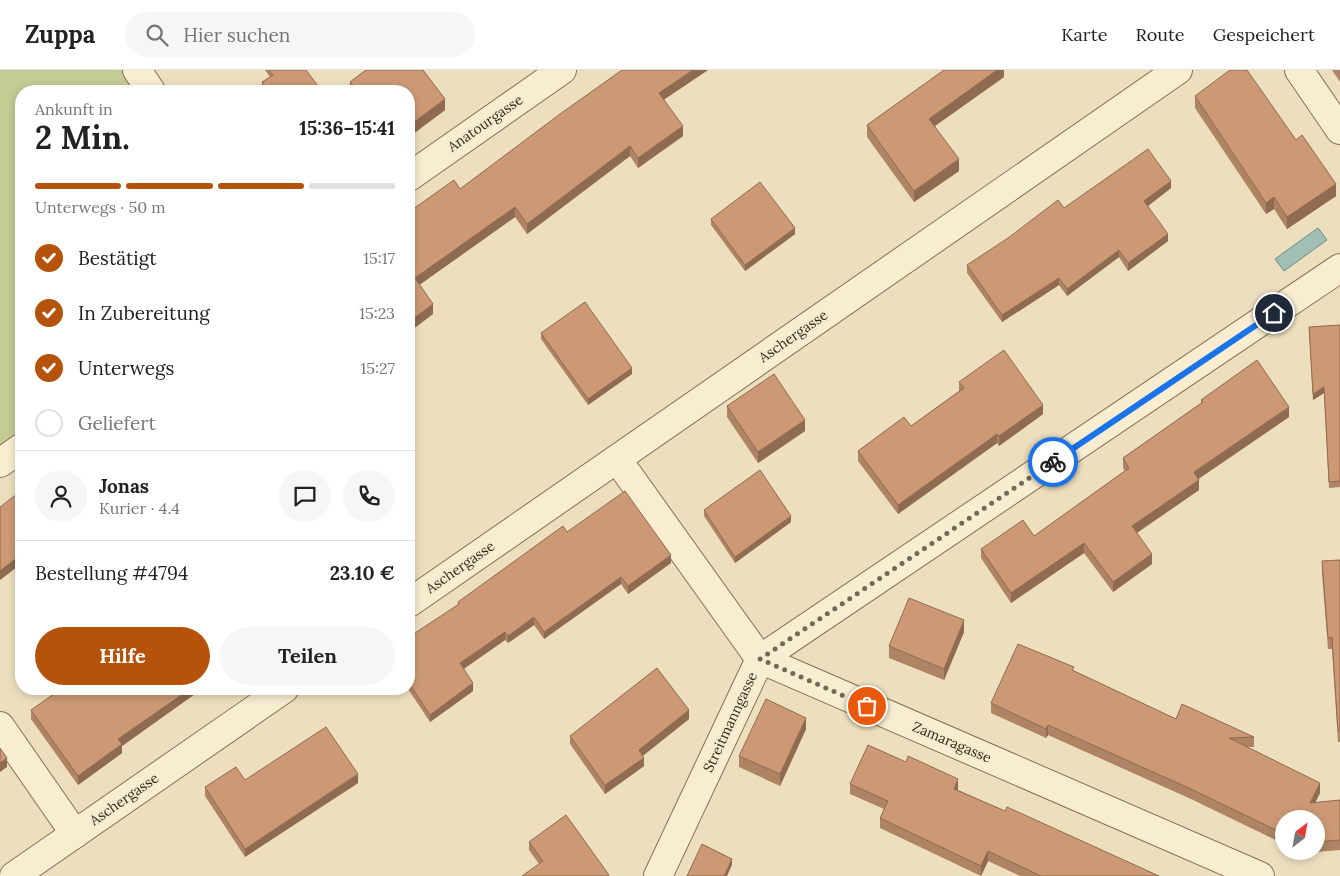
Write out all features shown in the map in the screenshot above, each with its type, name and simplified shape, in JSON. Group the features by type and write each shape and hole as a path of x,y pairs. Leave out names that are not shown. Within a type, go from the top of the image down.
{"street":[{"path":"137,70 147,85"},
{"name":"Anatourgasse","path":"415,173 562,70"},
{"name":"Aschergasse","path":"415,599 1178,70"},
{"path":"1299,70 1340,130"},
{"name":"Streitmanngasse","path":"658,876 760,659 1340,268"},
{"path":"0,463 15,452"},
{"path":"617,458 760,659"},
{"name":"Zamaragasse","path":"760,659 1260,876"},
{"name":"Aschergasse","path":"14,876 275,695"},
{"path":"0,726 75,834"}],"green space":[{"path":"0,70 122,70 133,85 15,85 15,435 0,446"}],"water":[{"path":"1318,228 1327,240 1284,271 1275,259"}],"building":[{"path":"269,70 306,70 317,85 264,85 262,82 273,75"},
{"path":"366,70 423,70 445,99 415,122 415,85 352,85 350,82"},
{"path":"622,70 693,70 659,93 683,126 638,158 630,146 527,224 515,207 415,278 415,208 454,180 460,189"},
{"path":"944,70 997,70 929,119 959,159 914,191 867,125"},
{"path":"1230,70 1247,70 1296,140 1302,135 1336,184 1287,217 1274,197 1266,203 1195,96"},
{"path":"1148,149 1171,181 1144,201 1168,234 1128,263 1119,250 1067,289 1059,278 1002,315 967,265 1008,238 1058,200 1064,208"},
{"path":"760,182 795,228 745,265 711,219"},
{"path":"415,278 433,304 415,318"},
{"path":"585,302 632,368 588,399 541,333"},
{"path":"1340,325 1340,481 1329,482 1324,387 1313,394 1309,327"},
{"path":"1004,350 1043,405 999,436 997,434 898,505 858,451 904,417 911,426 964,388 959,382"},
{"path":"1257,360 1289,407 1194,472 1199,480 1132,526 1152,554 1113,582 1084,543 1011,593 981,549 1023,520 1034,536 1129,468 1123,458 1203,402 1201,400"},
{"path":"774,374 805,420 758,452 727,406"},
{"path":"760,470 791,516 735,557 704,510"},
{"path":"625,491 671,555 628,586 621,577 544,632 534,617 508,636 505,632 460,663 473,683 430,715 415,692 415,633 459,604 458,602 563,526 567,532"},
{"path":"15,496 15,559 0,571 0,507"},
{"path":"1340,560 1340,731 1338,731 1332,637 1328,638 1322,561"},
{"path":"909,598 964,620 944,669 889,646"},
{"path":"1018,644 1074,667 1072,670 1176,719 1182,704 1254,737 1229,738 1320,783 1310,803 1340,800 1340,840 1325,841 1325,810 1275,810 1275,830 1191,789 1048,725 1046,729 991,703"},
{"path":"657,668 689,710 639,750 644,758 605,785 570,736"},
{"path":"52,695 181,695 118,739 122,744 78,776 31,710"},
{"path":"766,699 806,718 780,774 739,756"},
{"path":"326,727 358,774 245,849 205,787 236,767 245,780"},
{"path":"868,745 906,762 908,756 958,779 954,789 1005,811 1007,807 1159,876 1041,876 988,851 981,866 880,818 888,801 850,784"},
{"path":"0,748 7,758 0,763"},
{"path":"566,815 609,875 522,876 543,861 529,842"},
{"path":"702,844 732,859 724,876 687,876"}],"way so far":[{"path":"867,706 760,659 1053,462"}],"route":[{"path":"1053,462 1274,313"}]}
